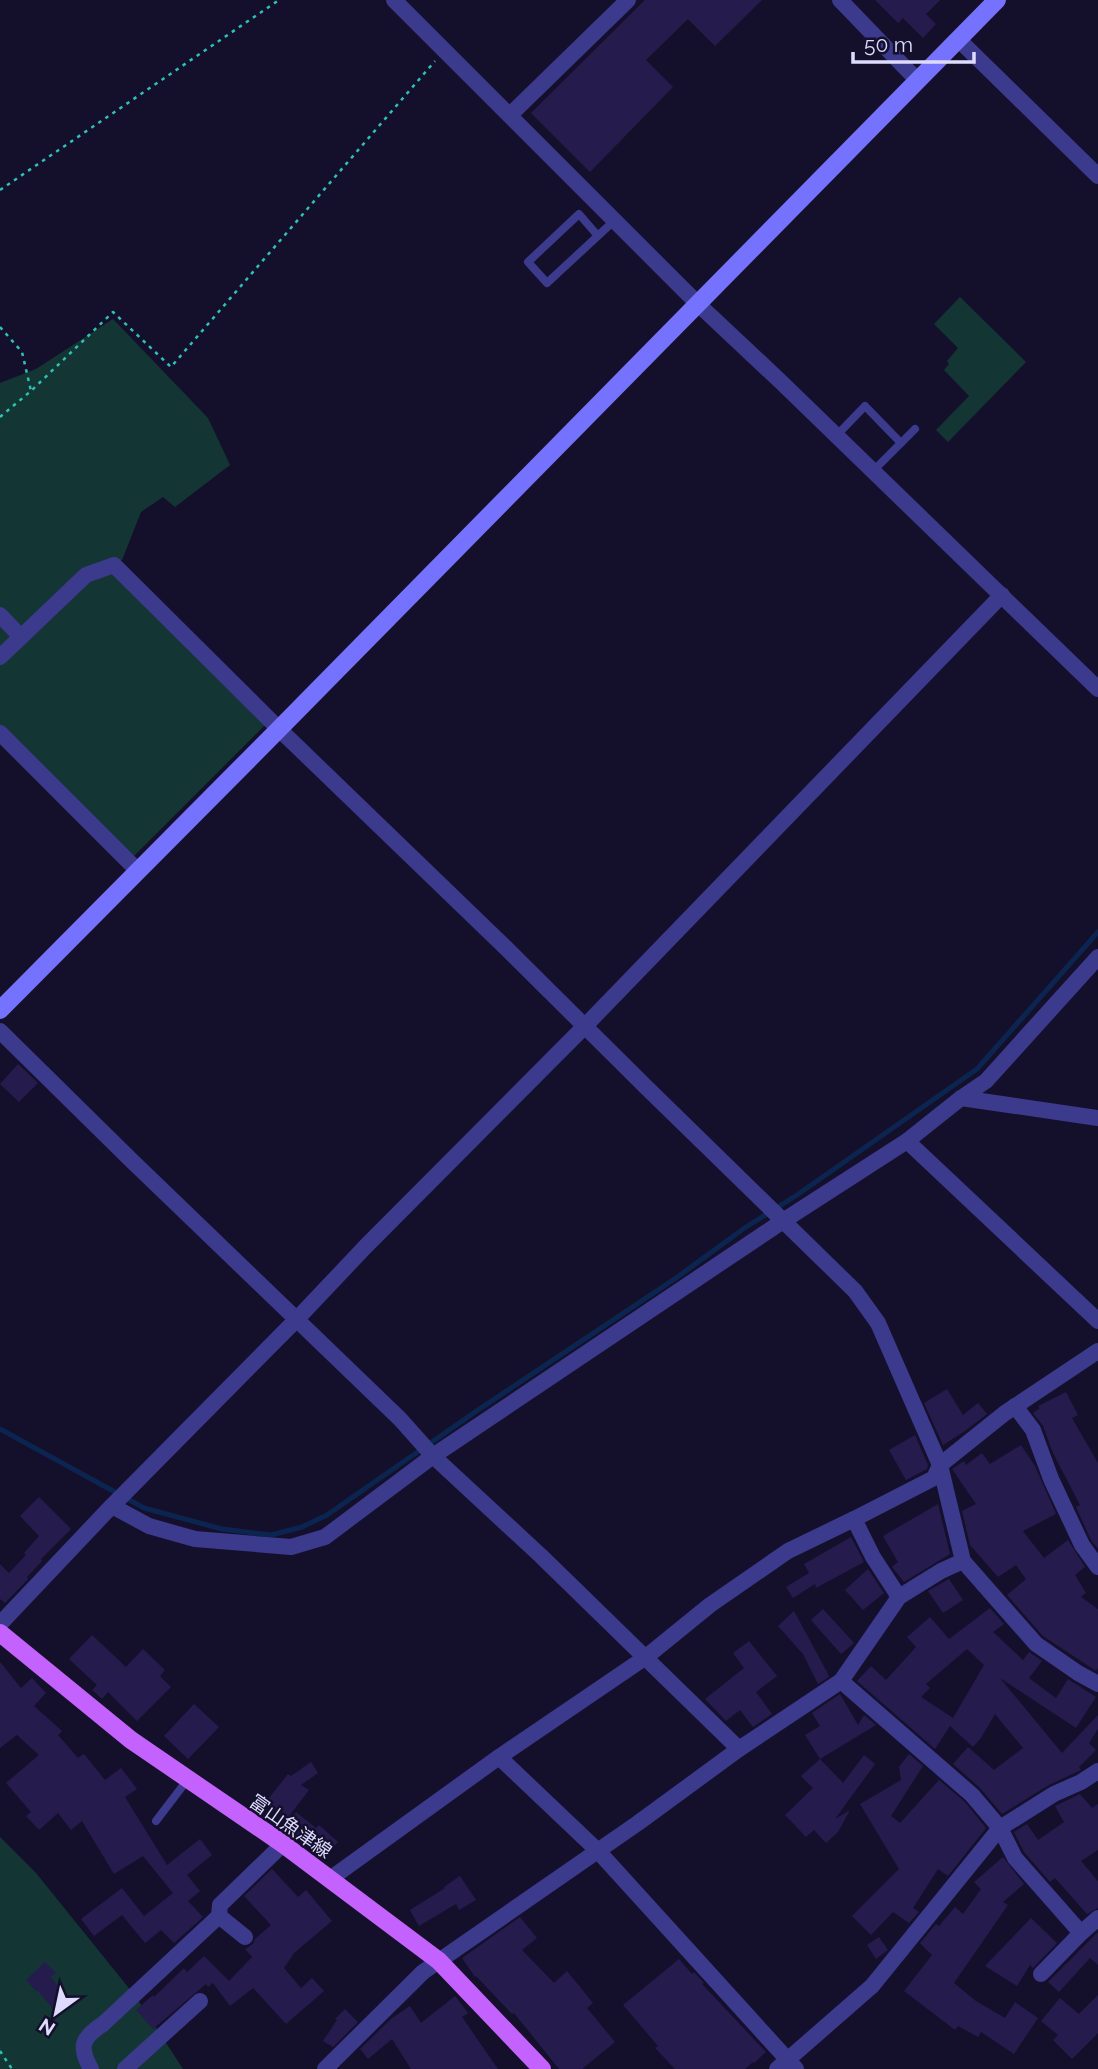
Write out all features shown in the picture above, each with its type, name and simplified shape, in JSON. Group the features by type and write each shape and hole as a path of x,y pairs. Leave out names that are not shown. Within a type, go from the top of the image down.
{"main road":[{"name":"富山魚津線","path":"0,1633 131,1740 283,1844 439,1961 542,2069"}],"street":[{"path":"394,0 698,304 1098,689"},
{"path":"510,116 628,0"},
{"path":"840,0 918,81"},
{"path":"0,1010 997,0"},
{"path":"959,40 1098,176"},
{"path":"0,657 86,575 114,565 855,1291 878,1323 940,1465 963,1561 1036,1644 1098,1684"},
{"path":"0,1624 366,1246 586,1026 1002,595"},
{"path":"0,615 21,637"},
{"path":"0,733 138,872"},
{"path":"112,1506 149,1527 195,1539 291,1547 325,1537 433,1456 907,1141 986,1081 1098,957"},
{"path":"0,1031 400,1419 433,1456 646,1657 739,1749"},
{"path":"961,1098 1098,1118"},
{"path":"907,1141 1098,1321"},
{"path":"330,1880 499,1758 646,1657 710,1605 788,1551 934,1478 940,1465 1015,1406 1098,1350"},
{"path":"1015,1406 1033,1430 1051,1479 1082,1545 1098,1567"},
{"path":"854,1519 873,1557 899,1597"},
{"path":"325,2069 423,1972 739,1749 841,1681 899,1597 963,1561"},
{"path":"841,1681 972,1795 1000,1828 1015,1858 1081,1933"},
{"path":"499,1758 598,1851 787,2066 872,1986 1000,1828 1054,1794 1082,1782 1098,1771"},
{"path":"91,2069 83,2054 83,2045 89,2033 103,2024 219,1916 220,1905 283,1844"},
{"path":"219,1916 245,1937"},
{"path":"1041,1974 1098,1919"},
{"path":"125,2069 200,2001"}],"lane":[{"path":"598,236 579,214 527,262 547,283 598,236 615,220"},
{"path":"837,435 865,406 901,443"},
{"path":"873,471 915,429"},
{"path":"156,1821 188,1779"}],"path":[{"path":"0,190 279,0"},
{"path":"0,417 113,312 170,367 444,51"},
{"path":"0,327 22,352 31,391"},
{"path":"0,2051 12,2069"}],"green space":[{"path":"960,297 1026,362 948,442 936,430 969,396 944,370 949,364 947,361 958,348 934,324"},
{"path":"113,319 208,418 230,465 175,507 163,497 141,512 122,560 86,569 0,650 0,383 36,369"},
{"path":"113,571 265,725 132,858 0,725 0,664 89,580"},
{"path":"0,1837 36,1873 136,1997 183,2069 0,2069"}],"building":[{"path":"645,0 762,0 715,46 688,19 646,60 673,87 590,172 531,113"},
{"path":"875,0 940,0 926,14 936,24 923,38 903,18 898,23"},
{"path":"18,1064 38,1083 19,1102 0,1084"},
{"path":"947,1389 963,1415 978,1403 987,1414 943,1445 924,1403"},
{"path":"1066,1392 1078,1415 1072,1418 1098,1463 1098,1549 1076,1507 1080,1505 1053,1453 1043,1426 1033,1413 1040,1408 1038,1406"},
{"path":"915,1435 928,1465 927,1469 906,1480 889,1450"},
{"path":"1021,1445 1035,1466 1056,1514 1023,1531 1044,1558 1068,1540 1085,1567 1075,1575 1086,1593 1081,1597 1098,1609 1096,1671 1043,1636 1007,1595 1026,1579 1016,1565 998,1577 970,1545 962,1511 976,1504 952,1469 964,1461 966,1465 982,1453 990,1464"},
{"path":"39,1497 71,1529 41,1559 28,1579 5,1603 0,1599 0,1564 9,1573 39,1536 20,1516"},
{"path":"938,1504 950,1554 904,1582 892,1567 898,1562 883,1536"},
{"path":"851,1537 864,1562 816,1588 815,1584 793,1598 786,1587 809,1573 804,1564"},
{"path":"868,1569 884,1593 863,1610 845,1590"},
{"path":"949,1579 963,1600 943,1613 928,1591"},
{"path":"990,1608 1004,1624 993,1632 1023,1660 1029,1652 1042,1661 1029,1678 1056,1698 1068,1679 1096,1697 1076,1728 1000,1678 1062,1753 1098,1715 1098,1729 1089,1743 1096,1750 1079,1767 1081,1770 1049,1785 1002,1814 980,1788 953,1764 968,1747 994,1770 1023,1748 995,1714 973,1747 950,1726 935,1749 857,1681 871,1666 886,1680 916,1647 907,1637 930,1617 949,1639","holes":["967,1649 984,1665 953,1718 921,1697 930,1688 926,1684"]},
{"path":"823,1609 854,1643 841,1654 811,1620"},
{"path":"794,1611 829,1677 818,1684 803,1654 778,1626"},
{"path":"92,1635 126,1667 143,1649 165,1670 160,1676 171,1687 137,1721 108,1692 102,1699 92,1690 97,1685 69,1659"},
{"path":"749,1641 777,1676 756,1692 772,1714 753,1727 740,1710 726,1721 705,1699 744,1668 733,1653"},
{"path":"0,1662 21,1688 32,1678 46,1693 34,1706 62,1731 58,1735 78,1758 84,1754 105,1780 121,1768 137,1789 125,1797 167,1865 200,1839 212,1855 187,1875 200,1891 188,1901 203,1917 174,1943 161,1930 145,1943 122,1915 94,1936 81,1919 122,1888 144,1916 173,1893 143,1856 114,1874 82,1821 71,1830 58,1813 39,1830 26,1816 31,1812 6,1783 39,1755 17,1735 0,1748"},
{"path":"840,1694 858,1725 864,1715 876,1725 820,1759 805,1735 820,1726 812,1713"},
{"path":"194,1704 219,1727 188,1759 164,1736"},
{"path":"909,1754 923,1766 891,1816 900,1823 939,1780 965,1802 986,1828 948,1876 938,1869 913,1908 919,1912 909,1923 893,1912 871,1935 852,1916 899,1869 860,1804 901,1780 899,1767"},
{"path":"864,1755 875,1764 835,1819 850,1810 838,1832 826,1843 814,1830 806,1837 785,1815 813,1788 801,1776 820,1759 843,1783"},
{"path":"311,1762 318,1773 301,1785 309,1790 286,1820 265,1803 288,1774 291,1776"},
{"path":"1080,1794 1092,1808 1098,1804 1098,1850 1081,1861 1098,1881 1098,1908 1087,1914 1055,1878 1050,1882 1024,1852 1014,1832 1027,1824 1038,1840 1064,1822 1055,1806"},
{"path":"296,1812 316,1828 319,1825 338,1842 323,1859 285,1826"},
{"path":"1003,1857 1024,1884 1003,1902 1008,1905 954,1983 976,2001 1005,2018 1015,2002 1038,2018 1014,2054 981,2032 978,2037 958,2026 955,2030 904,1991 932,1955 920,1943 955,1907 963,1914 981,1889 974,1882"},
{"path":"272,1869 298,1897 306,1890 332,1921 294,1953 284,1968 301,1988 312,1978 324,1991 286,2024 253,1988 230,2006 213,1983 208,1987 206,1984 153,2029 136,2010 184,1968 187,1972 204,1956 229,1981 252,1957 245,1949 271,1925 244,1896"},
{"path":"460,1876 476,1900 459,1910 456,1904 419,1926 410,1910"},
{"path":"520,1917 537,1938 522,1950 554,1983 567,1971 593,2003 587,2008 615,2042 582,2069 559,2069 514,2013 475,1977 462,1958"},
{"path":"1031,1918 1057,1943 1033,1968 1030,1965 1017,1986 985,1966"},
{"path":"1098,1932 1098,1965 1090,1958 1059,1992 1048,1982"},
{"path":"879,1937 888,1950 876,1959 867,1945"},
{"path":"679,1959 766,2052 745,2069 675,2069 655,2048 658,2046 623,2005"},
{"path":"45,1962 56,1973 51,1977 67,1998 53,2009 26,1980"},
{"path":"1098,1995 1098,2033 1072,2059 1053,2040 1058,2035 1041,2021 1060,1998 1079,2014"},
{"path":"455,1996 468,2013 462,2017 498,2069 411,2069 392,2039 368,2059 360,2049 392,2018 410,2006 421,2023"},
{"path":"345,2009 358,2022 333,2047 323,2041 337,2020 335,2019"}],"waterway":[{"path":"0,1429 144,1508 222,1529 271,1535 302,1527 327,1515 977,1069 1098,932"}]}
